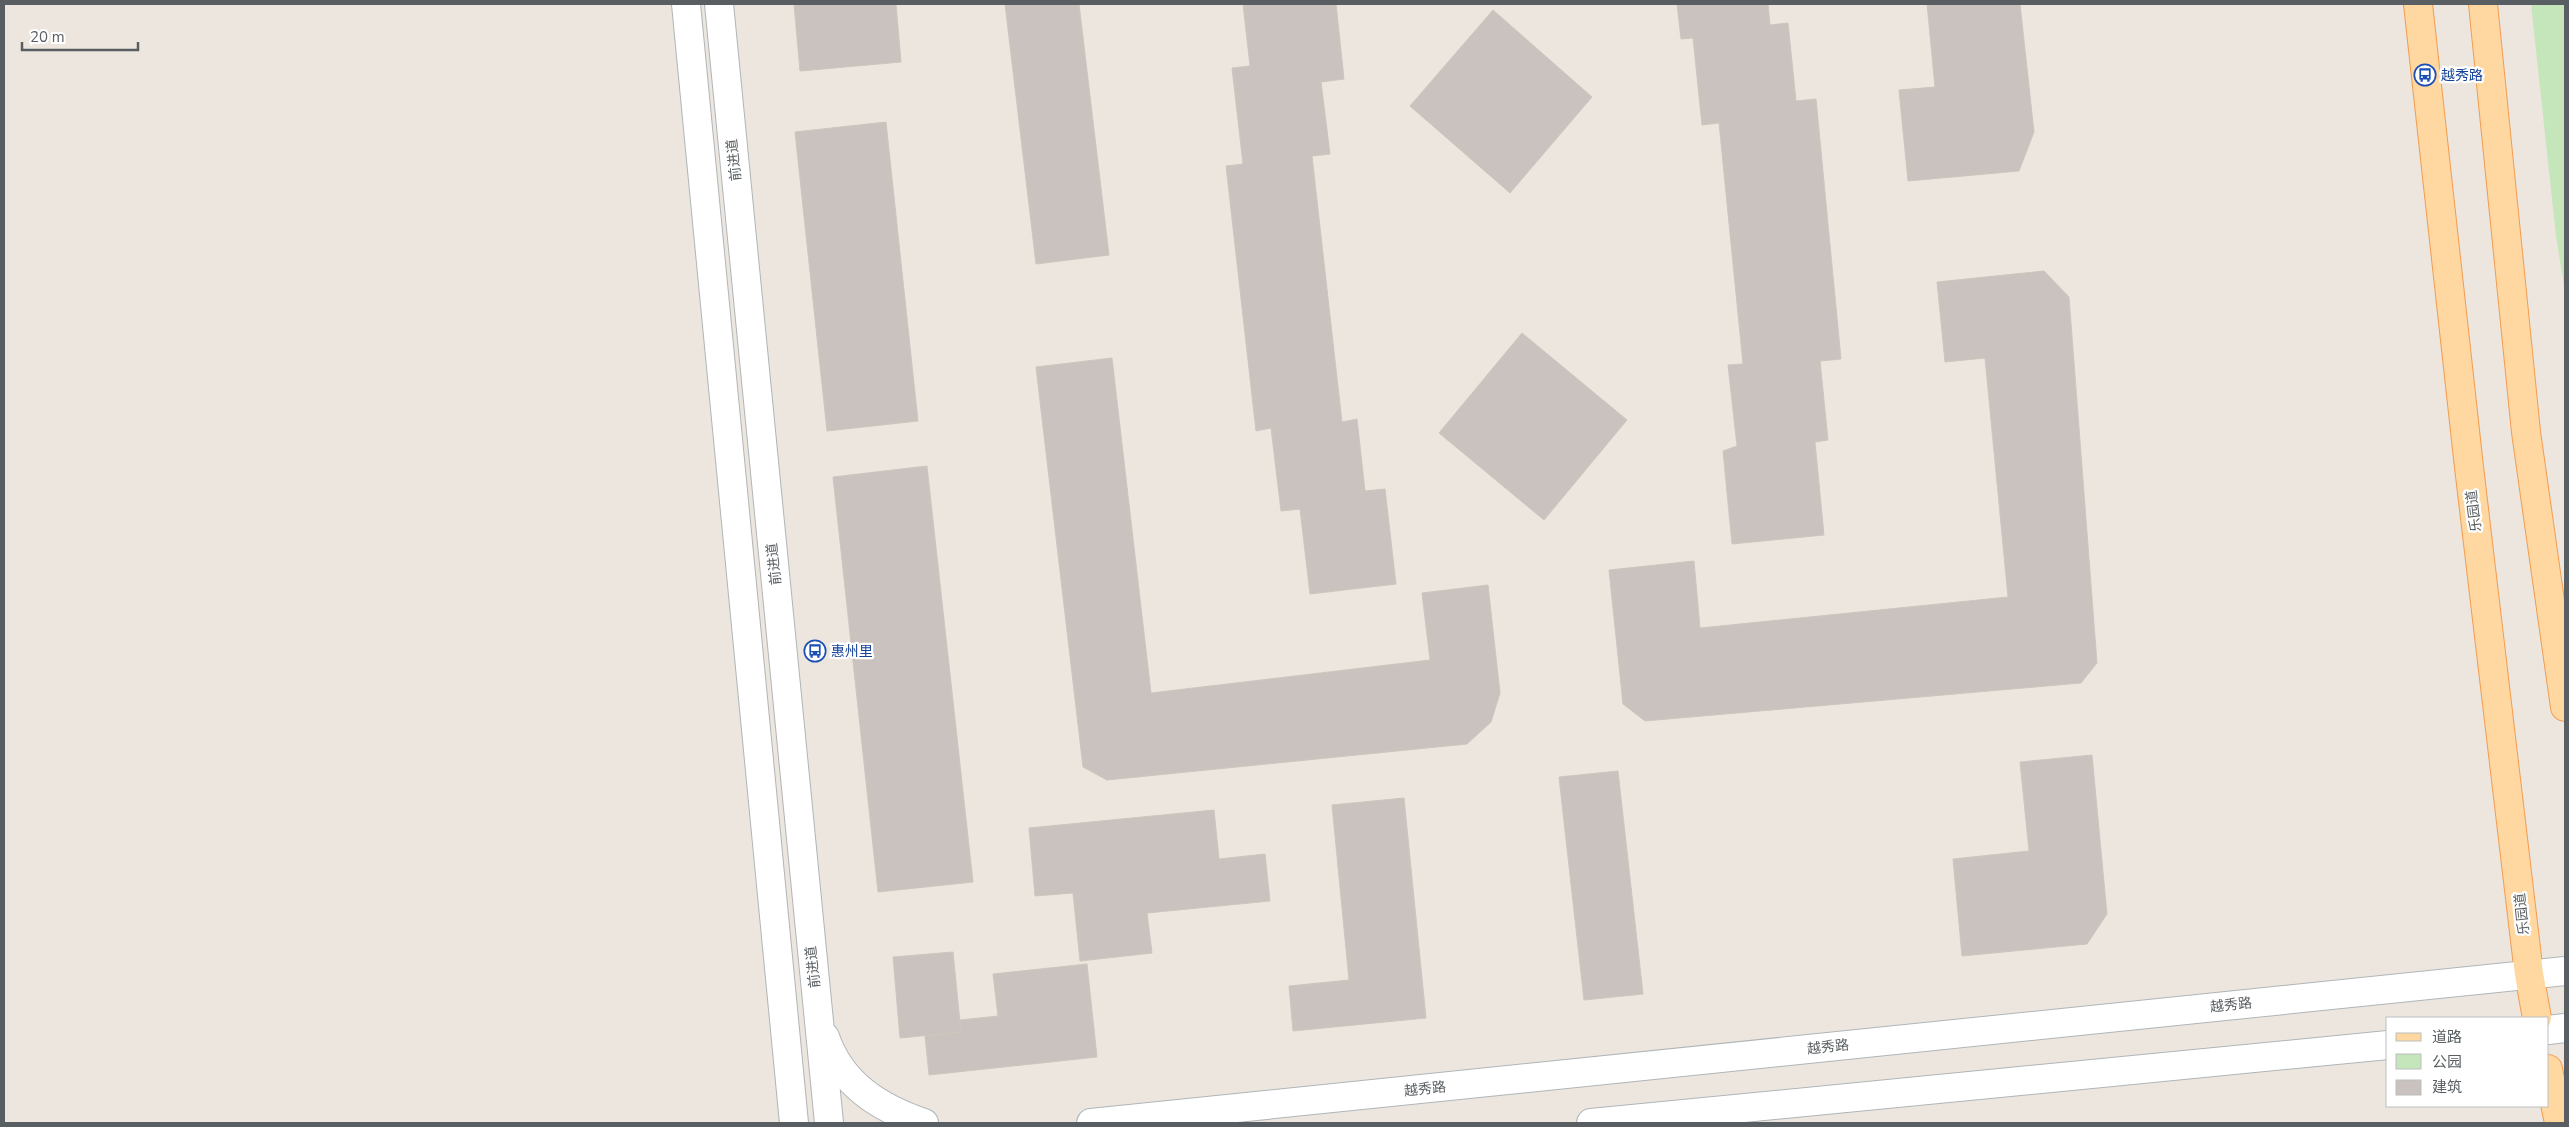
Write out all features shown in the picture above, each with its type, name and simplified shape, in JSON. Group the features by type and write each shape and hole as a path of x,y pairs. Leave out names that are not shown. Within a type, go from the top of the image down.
{"main road":[{"name":"乐园道","path":"2418,4 2467,448 2529,974 2537,1017"},
{"path":"2483,4 2526,432 2565,707"},
{"path":"2549,1074 2559,1123"}],"street":[{"path":"686,4 794,1123"},
{"name":"前进道","path":"719,4 827,1123"},
{"name":"越秀路","path":"1091,1123 2565,971"},
{"path":"817,1007 826,1040 839,1066 858,1089 881,1106 924,1123"},
{"path":"783,1012 802,1079 827,1123"},
{"path":"2549,1030 2565,1028"},
{"path":"1591,1123 2386,1045"}],"green space":[{"path":"2531,4 2565,4 2565,292 2556,236"}],"building":[{"path":"794,4 896,4 901,62 800,71"},
{"path":"1005,4 1079,4 1109,255 1036,264"},
{"path":"1243,4 1336,4 1344,79 1321,82 1330,154 1312,156 1342,422 1357,419 1365,491 1385,489 1396,584 1310,594 1300,509 1281,511 1271,428 1256,431 1226,166 1243,164 1232,68 1250,66"},
{"path":"1677,4 1768,4 1770,25 1788,23 1796,101 1816,99 1841,359 1820,361 1828,440 1815,442 1824,535 1732,544 1723,451 1737,446 1728,365 1743,364 1719,123 1702,125 1693,38 1681,39"},
{"path":"1927,4 2020,4 2034,132 2019,171 1908,181 1899,90 1935,87"},
{"path":"1493,10 1592,97 1510,193 1410,106"},
{"path":"886,122 918,421 827,431 795,132"},
{"path":"2044,271 2069,297 2097,663 2081,683 1645,721 1623,704 1609,570 1694,561 1700,628 2008,597 1985,358 1945,362 1937,282"},
{"path":"1522,333 1627,420 1544,520 1439,433"},
{"path":"1112,358 1151,693 1430,660 1422,593 1488,585 1500,693 1491,722 1467,744 1107,780 1083,767 1036,367"},
{"path":"927,466 973,882 878,892 833,477"},
{"path":"2092,755 2107,914 2087,944 1962,956 1953,859 2029,851 2020,762"},
{"path":"1618,771 1643,994 1584,1000 1559,777"},
{"path":"1404,798 1426,1018 1293,1031 1289,986 1349,980 1332,805"},
{"path":"1214,810 1219,859 1265,854 1270,901 1147,913 1152,953 1080,961 1073,893 1035,896 1029,828"},
{"path":"953,952 961,1032 900,1038 893,957"},
{"path":"1087,964 1097,1057 929,1075 925,1036 961,1032 960,1020 998,1016 993,974"}],"place":[{"name":"越秀路","path":"2425,75"},
{"name":"惠州里","path":"815,651"}]}
